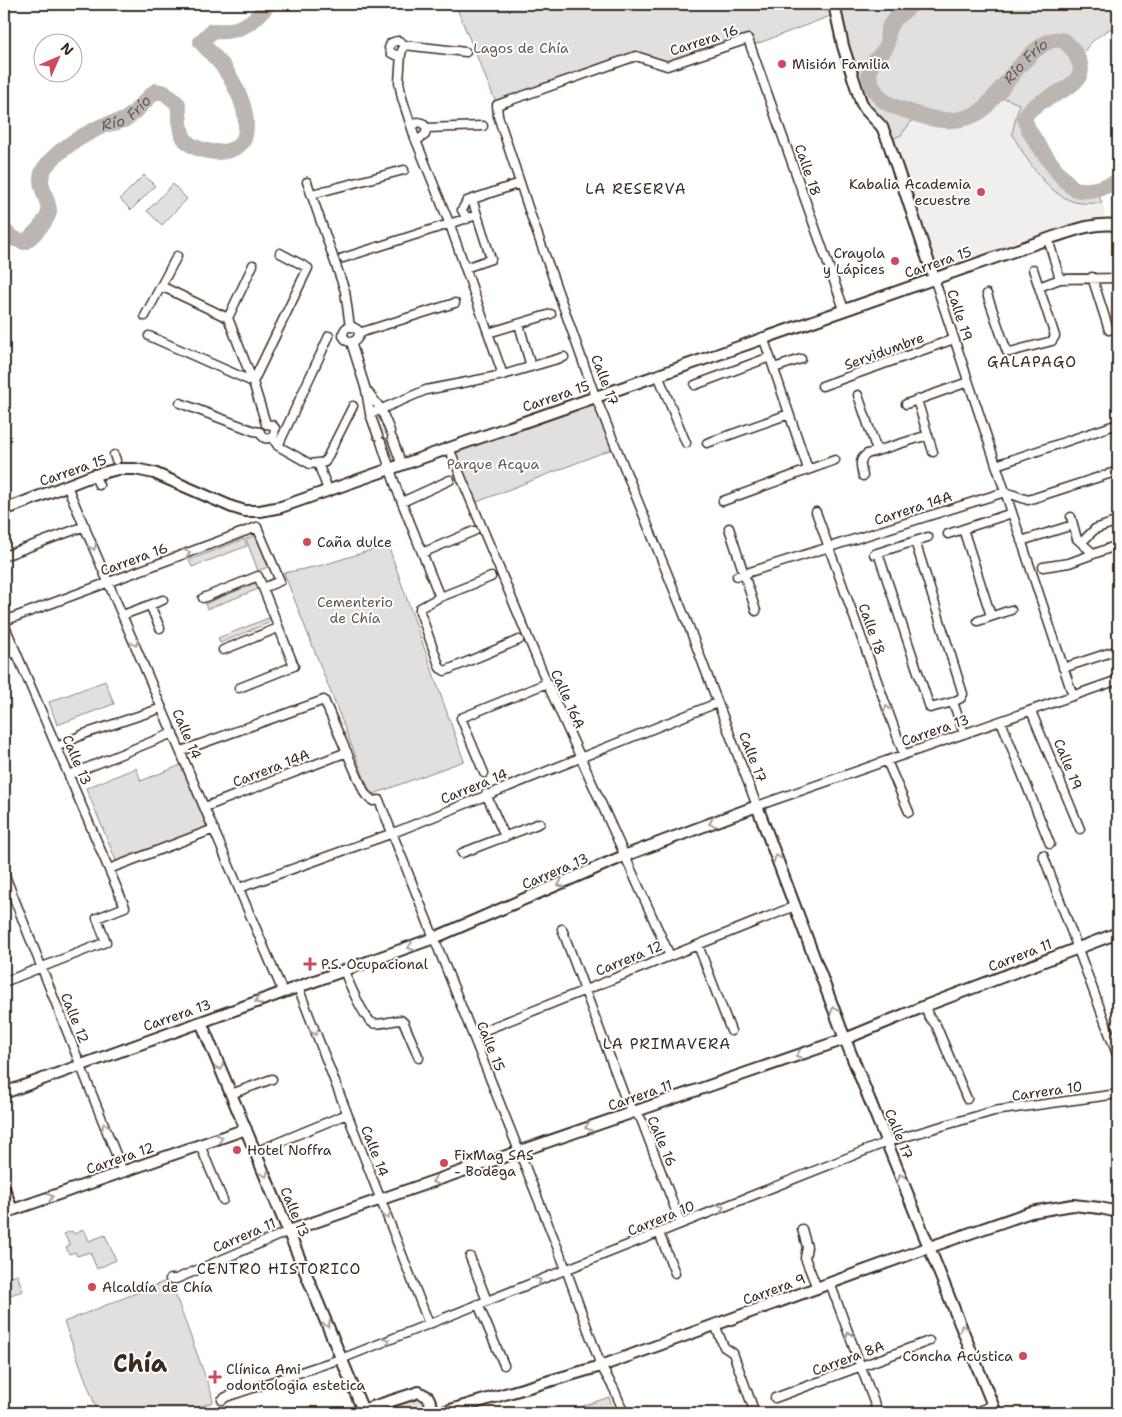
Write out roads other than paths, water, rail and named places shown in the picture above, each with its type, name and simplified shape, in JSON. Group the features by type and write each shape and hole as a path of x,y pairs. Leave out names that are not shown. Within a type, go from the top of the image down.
{"main road":[{"name":"Calle 19","path":"834,4 843,46 861,102 882,127 888,141 934,278"},
{"name":"Carrera 15","path":"4,510 94,475 118,469 134,469 154,473 245,511 260,511 281,506 1048,238 1085,226 1118,225"},
{"name":"Carrera 13","path":"4,1093 80,1064 434,938 624,856 757,806"},
{"name":"Calle 17","path":"757,806 845,1039 996,1411"},
{"name":"Carrera 11","path":"288,1231 845,1039 925,1006 1118,933"},
{"name":"Calle 13","path":"201,1022 364,1412"},
{"name":"Carrera 12","path":"8,1212 246,1129"},
{"path":"4,1188 8,1212"},
{"name":"Carrera 9","path":"440,1413 601,1366 1031,1212 1061,1206 1086,1206 1118,1212"},
{"path":"364,1412 414,1392 424,1393 431,1401 435,1413"}],"street":[{"name":"Carrera 16","path":"497,105 636,56 667,66 748,39"},
{"name":"Calle 18","path":"748,39 844,310"},
{"path":"401,54 391,53 389,48 391,43 396,40 404,45 466,52"},
{"path":"404,45 401,54 399,82 402,98 415,138 450,225 503,375"},
{"name":"Calle 17","path":"497,105 498,116 520,183 596,397 685,618 757,806"},
{"path":"412,126 418,122 427,128 483,126"},
{"path":"415,138 423,138 427,128"},
{"path":"312,194 404,170"},
{"path":"307,182 347,300 350,327"},
{"path":"467,219 462,210 467,201 520,183"},
{"path":"465,268 491,260 472,200"},
{"path":"343,258 477,216"},
{"path":"1048,238 1060,279"},
{"path":"253,382 308,268 280,253"},
{"path":"332,254 340,255 343,258"},
{"path":"145,316 177,256"},
{"path":"338,270 343,265 343,258"},
{"path":"228,318 253,265"},
{"path":"987,294 1005,349 1010,352 1054,340 1055,336 1033,269"},
{"path":"1092,277 1109,330"},
{"name":"Calle 19","path":"934,278 1073,696"},
{"path":"1039,287 1060,279 1118,278"},
{"path":"161,286 228,318 253,382 266,424"},
{"path":"351,342 356,340 359,333 454,303"},
{"path":"488,333 551,314"},
{"path":"518,324 531,367"},
{"path":"359,333 356,328 350,327 344,330 343,336 351,342 366,390 370,414 402,502 439,594 438,598"},
{"path":"149,336 253,382"},
{"path":"278,446 329,336"},
{"path":"763,337 808,469"},
{"name":"Servidumbre","path":"822,386 954,339"},
{"path":"695,385 770,357"},
{"path":"370,414 426,390 503,375 564,358"},
{"path":"774,368 800,359"},
{"path":"658,374 686,442"},
{"path":"906,404 968,382"},
{"path":"366,390 381,409 402,465"},
{"path":"858,395 877,451"},
{"path":"918,400 933,452"},
{"path":"180,403 260,432 263,437 269,439 272,437"},
{"path":"272,437 278,446 310,464 325,462 353,406"},
{"path":"707,443 790,414"},
{"path":"260,432 261,428 266,424"},
{"path":"266,424 274,428 274,435 272,437"},
{"path":"996,465 1118,424"},
{"path":"863,476 860,463 862,458 877,451 928,435"},
{"name":"Calle 16A","path":"448,448 548,684 670,956"},
{"path":"723,502 835,460"},
{"path":"318,463 328,490"},
{"path":"1005,492 1028,500 1118,471"},
{"path":"94,475 99,485"},
{"path":"402,502 450,480"},
{"name":"Calle 14","path":"67,486 283,992"},
{"name":"Carrera 14A","path":"829,548 1005,492"},
{"path":"260,511 257,527 280,581 263,588"},
{"name":"Calle 18","path":"816,512 904,755"},
{"path":"948,534 1012,513"},
{"path":"1021,541 1072,521 1077,539 1094,554"},
{"path":"1082,542 1095,529 1118,521"},
{"path":"4,556 84,526"},
{"name":"Carrera 16","path":"4,622 257,527"},
{"path":"729,528 740,575 756,611"},
{"path":"963,529 991,616"},
{"path":"422,553 474,531"},
{"path":"915,541 963,694 961,698 953,702 930,708 876,554 915,541 928,537"},
{"path":"1044,567 1069,563 1118,545"},
{"path":"740,575 829,548"},
{"path":"203,598 258,576 263,588 294,666 239,688"},
{"path":"491,578 438,598 422,605 420,608 440,668 445,671 519,640"},
{"path":"123,615 163,600"},
{"path":"150,605 160,628"},
{"path":"978,621 1011,610"},
{"name":"Calle 13","path":"4,622 125,908 97,918 106,942 41,967"},
{"path":"223,650 278,628"},
{"path":"1063,668 1118,650"},
{"path":"4,658 15,651"},
{"name":"Carrera 13","path":"757,806 1118,680"},
{"path":"484,773 461,718 548,684"},
{"name":"Calle 15","path":"181,751 324,700 365,794 373,801 380,800 566,1270 601,1366 614,1389 624,1413"},
{"path":"953,702 964,734"},
{"name":"Carrera 14","path":"239,888 392,832 717,703"},
{"path":"56,747 84,734 162,708"},
{"name":"Calle 19","path":"1031,711 1080,829"},
{"path":"1001,721 1050,844"},
{"path":"69,775 173,733"},
{"name":"Carrera 14A","path":"204,807 347,752"},
{"path":"888,761 909,812"},
{"path":"486,794 505,837"},
{"path":"462,853 540,823"},
{"path":"109,869 214,829"},
{"path":"1043,855 1118,1057"},
{"name":"Calle 12","path":"4,873 123,1172"},
{"path":"4,897 12,893"},
{"name":"Carrera 12","path":"473,1035 795,906"},
{"name":"Calle 16","path":"562,929 628,1103 641,1119 681,1224"},
{"path":"698,945 731,1031"},
{"path":"4,982 41,967"},
{"path":"344,970 368,1020 375,1024 401,1020 419,1058"},
{"name":"Calle 14","path":"298,986 429,1324"},
{"path":"925,1006 936,1025 967,1100"},
{"path":"231,1094 272,1078"},
{"name":"Carrera 10","path":"222,1400 226,1397 342,1358 887,1142 994,1111 1118,1094"},
{"path":"256,1152 347,1114"},
{"path":"200,1145 223,1200"},
{"path":"802,1229 807,1247 805,1258 817,1288"},
{"name":"Carrera 11","path":"170,1279 176,1279 288,1231"},
{"path":"659,1232 675,1273"},
{"path":"470,1257 488,1301"},
{"path":"830,1283 878,1413"},
{"path":"478,1304 504,1365"},
{"path":"715,1325 724,1347 733,1353 755,1413"},
{"name":"Carrera 8A","path":"775,1398 929,1341"},
{"path":"973,1413 996,1411"}],"waterway":[{"name":"Río Frío","path":"4,230 12,238 24,242 31,237 40,228 49,210 41,182 46,166 79,138 102,126 129,117 156,91 165,93 178,104 181,131 184,138 196,148 222,152 230,150 243,141 246,122 241,100 222,65 201,42 212,31 237,29 244,26 257,17 268,4"},
{"name":"Río Frío","path":"912,4 891,23 886,47 872,64 870,70 871,83 883,99 893,106 930,118 956,120 975,115 988,104 1031,54 1054,40 1064,41 1078,59 1081,70 1077,79 1070,86 1029,110 1025,118 1026,123 1042,151 1063,178 1075,189 1090,190 1118,182"}],"place":[{"name":"Misión Familia","path":"782,64"},
{"name":"Kabalia Academia ecuestre","path":"981,192"},
{"name":"Crayola y Lápices","path":"895,261"},
{"name":"Caña dulce","path":"307,542"},
{"name":"P.S. Ocupacional","path":"310,964"},
{"name":"Hotel Noffra","path":"237,1150"},
{"name":"FixMag SAS - Bodega","path":"444,1163"},
{"name":"Alcaldía de Chía","path":"92,1287"},
{"name":"Concha Acústica","path":"1023,1356"},
{"name":"Clínica Ami odontologia estetica","path":"215,1377"}],"district":[{"name":"LA RESERVA","path":"636,189"},
{"name":"GALAPAGO","path":"1032,362"},
{"name":"LA PRIMAVERA","path":"667,1044"},
{"name":"CENTRO HISTORICO","path":"279,1269"},
{"name":"Chía","path":"140,1364"}],"park label":[{"name":"Lagos de Chía","path":"521,48"},
{"name":"Parque Acqua","path":"493,464"},
{"name":"Cementerio de Chía","path":"355,610"}]}
